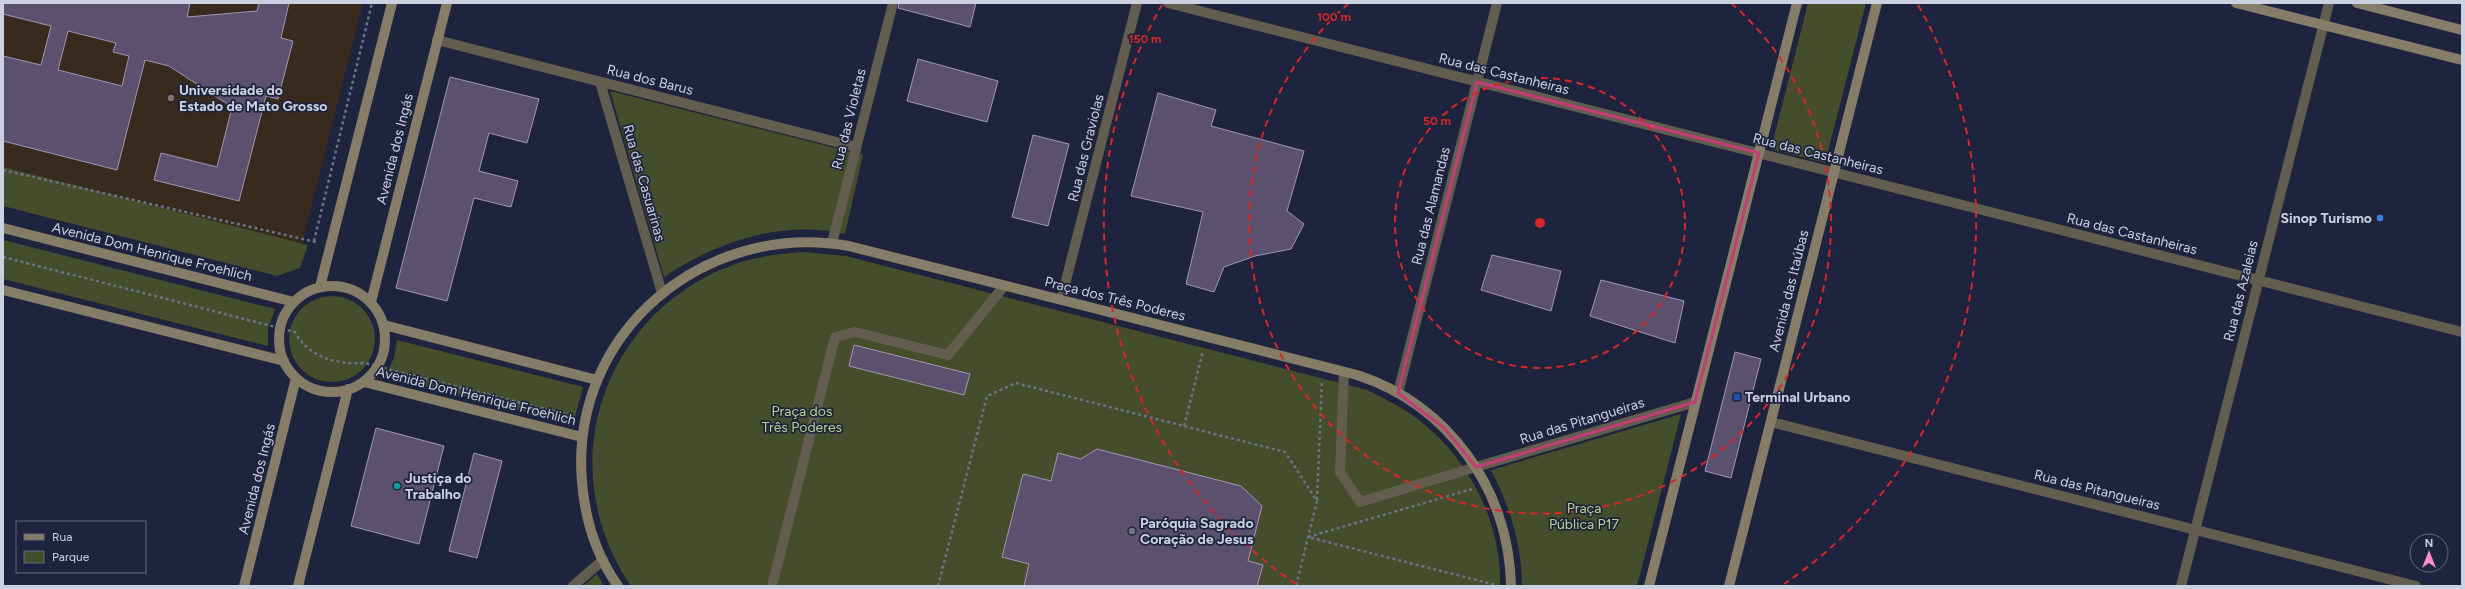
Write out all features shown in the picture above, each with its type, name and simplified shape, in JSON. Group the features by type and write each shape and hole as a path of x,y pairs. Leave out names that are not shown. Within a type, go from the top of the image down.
{"main road":[{"path":"320,287 392,3"},
{"name":"Avenida dos Ingás","path":"371,302 447,3"},
{"path":"1649,586 1797,3"},
{"name":"Avenida das Itaúbas","path":"1729,586 1877,3"},
{"path":"2236,3 2462,60"},
{"path":"2357,3 2462,30"},
{"name":"Avenida Dom Henrique Froehlich","path":"3,228 294,302"},
{"name":"Praça dos Três Poderes","path":"618,586 603,560 589,525 583,496 580,467 582,437 586,419 598,380 609,355 625,331 662,293 690,273 717,259 744,250 780,243 832,243 1371,380 1398,393 1422,408 1464,449 1486,485 1503,527 1509,556 1511,586"},
{"name":"Avenida Dom Henrique Froehlich","path":"338,286 348,288 371,302 380,314 384,325 386,345 378,366 364,382 348,389 323,391 313,388 296,378 284,362 279,340 280,328 286,312 294,302 308,291 320,287 338,286"},
{"path":"3,290 284,362"},
{"path":"384,325 598,380"},
{"name":"Avenida dos Ingás","path":"244,586 296,378"},
{"name":"Avenida Dom Henrique Froehlich","path":"364,382 582,437"},
{"path":"298,586 348,389"}],"street":[{"name":"Rua das Violetas","path":"832,243 892,3"},
{"name":"Rua das Graviolas","path":"1061,300 1137,3"},
{"name":"Rua das Castanheiras","path":"1168,3 2462,332"},
{"name":"Rua das Alamandas","path":"1398,393 1497,3"},
{"name":"Rua das Azaleias","path":"2181,586 2329,3"},
{"name":"Rua dos Barus","path":"437,40 856,146"},
{"name":"Rua das Casuarinas","path":"600,82 662,293"},
{"path":"772,586 835,337 855,332 948,355 1004,286"},
{"name":"Rua das Pitangueiras","path":"1344,372 1340,472 1360,502 1695,402"},
{"name":"Rua das Pitangueiras","path":"1771,422 2416,586"},
{"path":"573,586 603,560"}],"path":[{"path":"314,241 372,3"},
{"path":"3,170 330,245"},
{"path":"3,257 295,332 305,345 326,359 338,363 364,363 378,366 586,419"},
{"path":"1184,426 1206,337"},
{"path":"1296,586 1317,501 1323,367"},
{"path":"938,586 987,396 1016,383 1284,452 1317,501"},
{"path":"1308,537 1486,485"},
{"path":"1308,537 1498,586"}],"highlighted area":[{"path":"1477,82 1759,153 1695,402 1476,467 1444,428 1398,393"}],"shaded area":[{"name":"Universidade do Estado de Mato Grosso","path":"3,3 363,3 296,268 3,193"}],"green space":[{"path":"1808,3 1866,3 1825,163 1771,149"},
{"path":"610,91 863,155 845,234 821,230 798,230 774,232 751,237 706,253 684,264 664,277"},
{"path":"3,167 308,245 300,268 277,276 3,206"},
{"path":"3,240 275,309 268,328 268,346 3,279"},
{"name":"Praça dos Três Poderes","path":"803,252 846,256 1367,390 1415,417 1434,433 1450,450 1465,470 1478,491 1488,514 1495,538 1499,562 1500,586 631,586 608,543 595,497 593,451 600,407 617,365 643,327 678,295 720,270 740,262 771,255"},
{"path":"332,296 348,299 356,303 368,315 372,323 375,339 372,355 368,363 356,375 348,379 332,382 316,379 308,375 296,363 292,355 289,339 292,323 296,315 308,303 316,299"},
{"path":"397,340 583,387 573,424 385,376 394,358"},
{"name":"Praça Pública P17","path":"1681,414 1637,586 1522,586 1520,556 1514,526 1504,498 1491,470"},
{"path":"597,574 604,586 583,586"}],"building":[{"path":"3,3 190,3 187,17 257,11 259,3 289,3 281,38 293,41 278,99 266,96 239,201 154,180 161,153 217,167 232,107 169,66 145,60 117,170 3,141 3,56 41,65 51,26 3,14","holes":["68,31 116,43 113,52 129,56 122,86 58,70"]},
{"path":"899,3 976,3 970,27 898,8"},
{"path":"918,59 998,81 987,122 907,101"},
{"path":"450,77 539,99 527,143 489,133 479,171 518,181 511,207 474,198 447,301 396,288"},
{"path":"1158,93 1216,110 1211,126 1304,151 1287,211 1304,224 1291,249 1255,256 1224,267 1214,292 1186,284 1203,212 1131,196"},
{"path":"1033,135 1069,144 1048,226 1012,217"},
{"path":"1492,255 1561,271 1551,311 1481,290"},
{"path":"1601,280 1684,301 1675,343 1590,316"},
{"path":"854,345 970,374 964,395 849,366"},
{"path":"1735,352 1761,359 1731,478 1705,471"},
{"name":"Justiça do Trabalho","path":"376,428 444,446 419,544 351,526"},
{"name":"Paróquia Sagrado Coração de Jesus","path":"1097,449 1241,486 1262,506 1248,561 1263,565 1257,586 1024,586 1029,564 1002,557 1023,474 1051,481 1058,453 1081,459"},
{"path":"474,453 502,461 477,558 449,551"}],"place":[{"name":"Universidade do Estado de Mato Grosso","path":"171,98"},
{"name":"Sinop Turismo","path":"2380,218"},
{"name":"Terminal Urbano","path":"1737,397"},
{"name":"Justiça do Trabalho","path":"397,486"},
{"name":"Paróquia Sagrado Coração de Jesus","path":"1132,531"}]}
